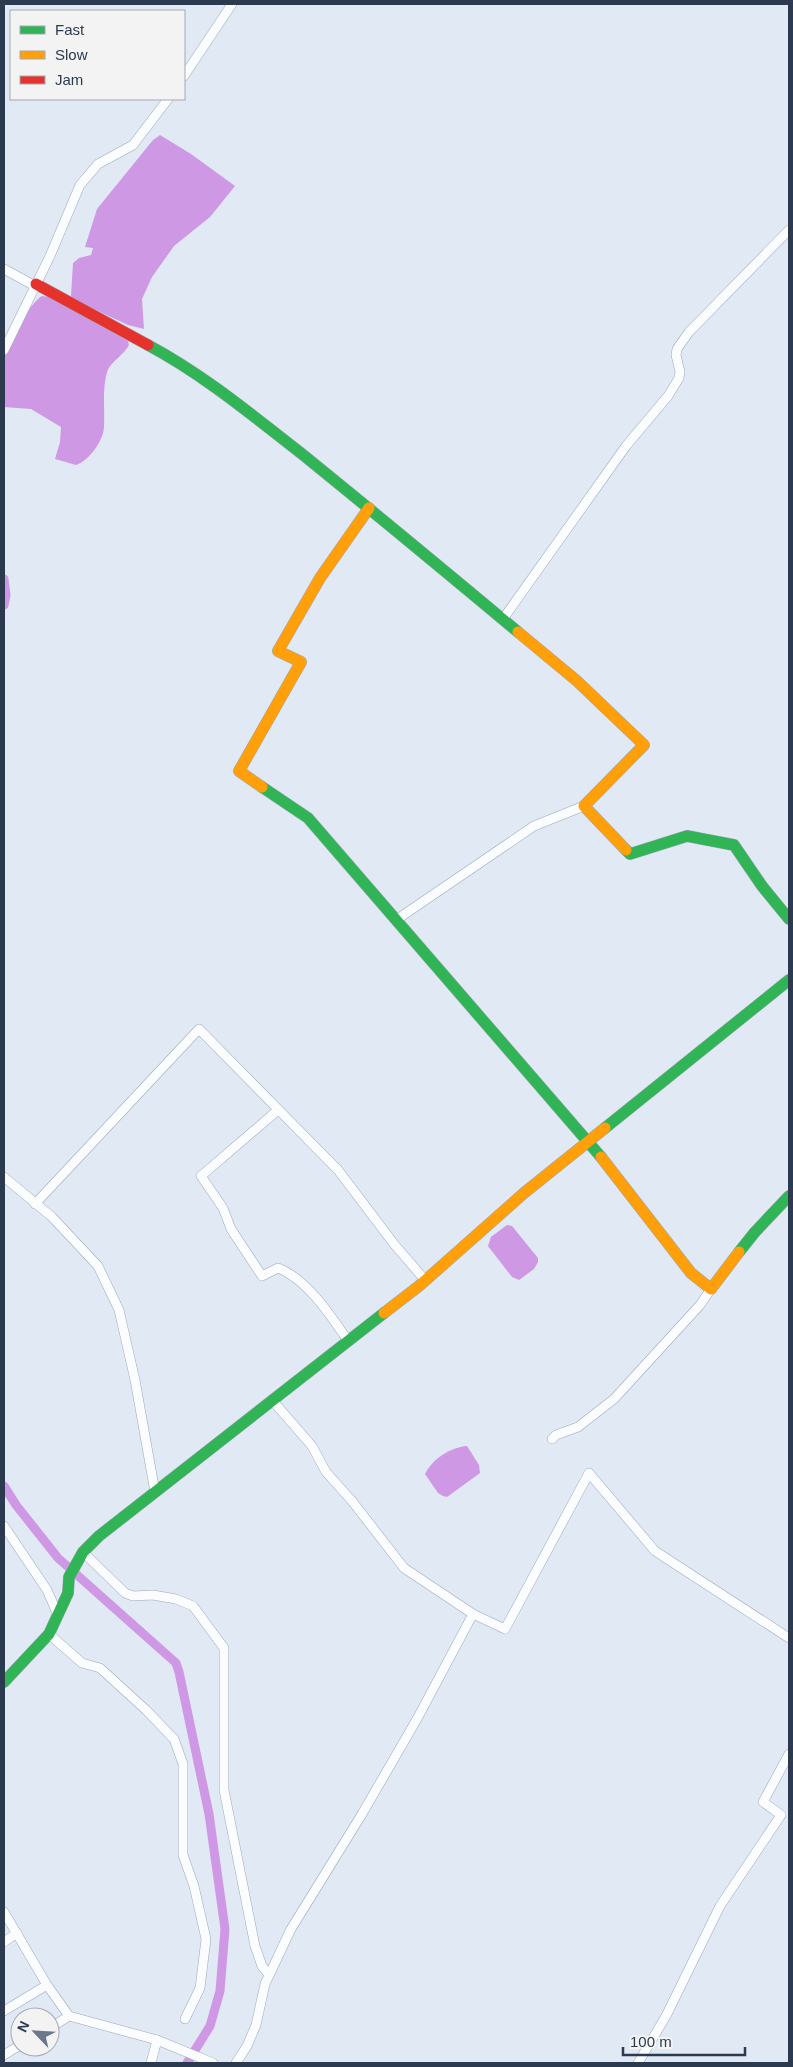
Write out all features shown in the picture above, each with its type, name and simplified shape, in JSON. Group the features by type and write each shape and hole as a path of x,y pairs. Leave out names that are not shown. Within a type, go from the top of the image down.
{"street":[{"path":"185,74 232,4"},
{"path":"4,350 36,285 80,186 98,164 133,146 167,100"},
{"path":"503,619 626,446 668,396 680,378 676,355 677,349 689,332 789,230"},
{"path":"4,269 180,362 242,407 369,508 577,681 644,745 584,806 534,826 396,920"},
{"path":"369,508 320,578 278,651 301,662 239,771 308,818 588,1141 691,1273 710,1288"},
{"path":"584,806 630,854 687,836 734,845 762,886 789,919"},
{"path":"4,1682 49,1634 68,1593 69,1577 76,1563 83,1552 99,1536 425,1280 524,1193 789,980"},
{"path":"35,1204 199,1029 338,1170 394,1244 425,1280"},
{"path":"278,1110 201,1176 223,1208 231,1229 262,1276 278,1268 299,1281 331,1315 348,1341"},
{"path":"4,1177 52,1217 98,1266 119,1310 135,1380 155,1492"},
{"path":"552,1439 556,1435 578,1427 614,1398 700,1305 710,1288 755,1232 789,1196"},
{"path":"272,1400 312,1446 326,1472 404,1568 473,1614 505,1629 589,1473 656,1551 789,1638"},
{"path":"4,1526 47,1590 58,1615"},
{"path":"83,1552 125,1593 133,1596 153,1595 176,1599 193,1606 224,1648 224,1790 255,1946 262,1966 269,1975"},
{"path":"236,2063 247,2046 256,2025 265,1984 291,1930 371,1798 473,1614"},
{"path":"49,1634 82,1663 100,1668 146,1710 174,1739 183,1764 183,1855 194,1886 206,1939 200,1988 185,2019"},
{"path":"638,2063 666,2016 720,1906 781,1815 763,1802 789,1754"},
{"path":"4,1912 46,1985 69,2016 160,2041 213,2063"},
{"path":"4,1942 17,1933"},
{"path":"4,2011 46,1985"},
{"path":"60,2022 69,2016"},
{"path":"151,2063 160,2041"}],"shaded area":[{"path":"160,135 191,154 235,186 210,217 174,246 152,277 142,299 144,329 128,325 76,301 71,296 73,263 79,258 91,255 93,248 85,247 97,209 153,140"},
{"path":"42,296 49,297 128,341 129,345 107,372 104,392 104,426 99,443 91,455 76,465 55,459 60,442 61,427 31,409 4,407 3,371 6,353 25,315"},
{"path":"507,1225 512,1226 538,1258 534,1269 519,1280 512,1277 488,1246 491,1237"},
{"path":"467,1446 479,1465 480,1473 447,1497 443,1496 438,1493 425,1474 432,1463 449,1451"}],"waterway":[{"path":"4,579 6,595 4,605"},
{"path":"4,1486 16,1505 58,1558 176,1663 179,1672 209,1814 225,1929 220,1991 210,2026 187,2063"}],"traffic: fast":[{"path":"148,345 189,369 265,425 518,632"},
{"path":"262,787 308,818 601,1157"},
{"path":"626,850 630,854 687,836 734,845 762,886 789,919"},
{"path":"605,1128 789,980"},
{"path":"739,1252 789,1196"},
{"path":"4,1682 49,1634 68,1593 69,1577 83,1552 99,1536 384,1313"}],"traffic: slow":[{"path":"262,787 239,771 301,662 278,651 320,578 369,508"},
{"path":"518,632 577,681 644,745 584,806 626,850"},
{"path":"384,1313 419,1286 524,1193 605,1128"},
{"path":"601,1157 691,1273 711,1289 739,1252"}],"traffic: jam":[{"path":"36,284 148,345"}]}
